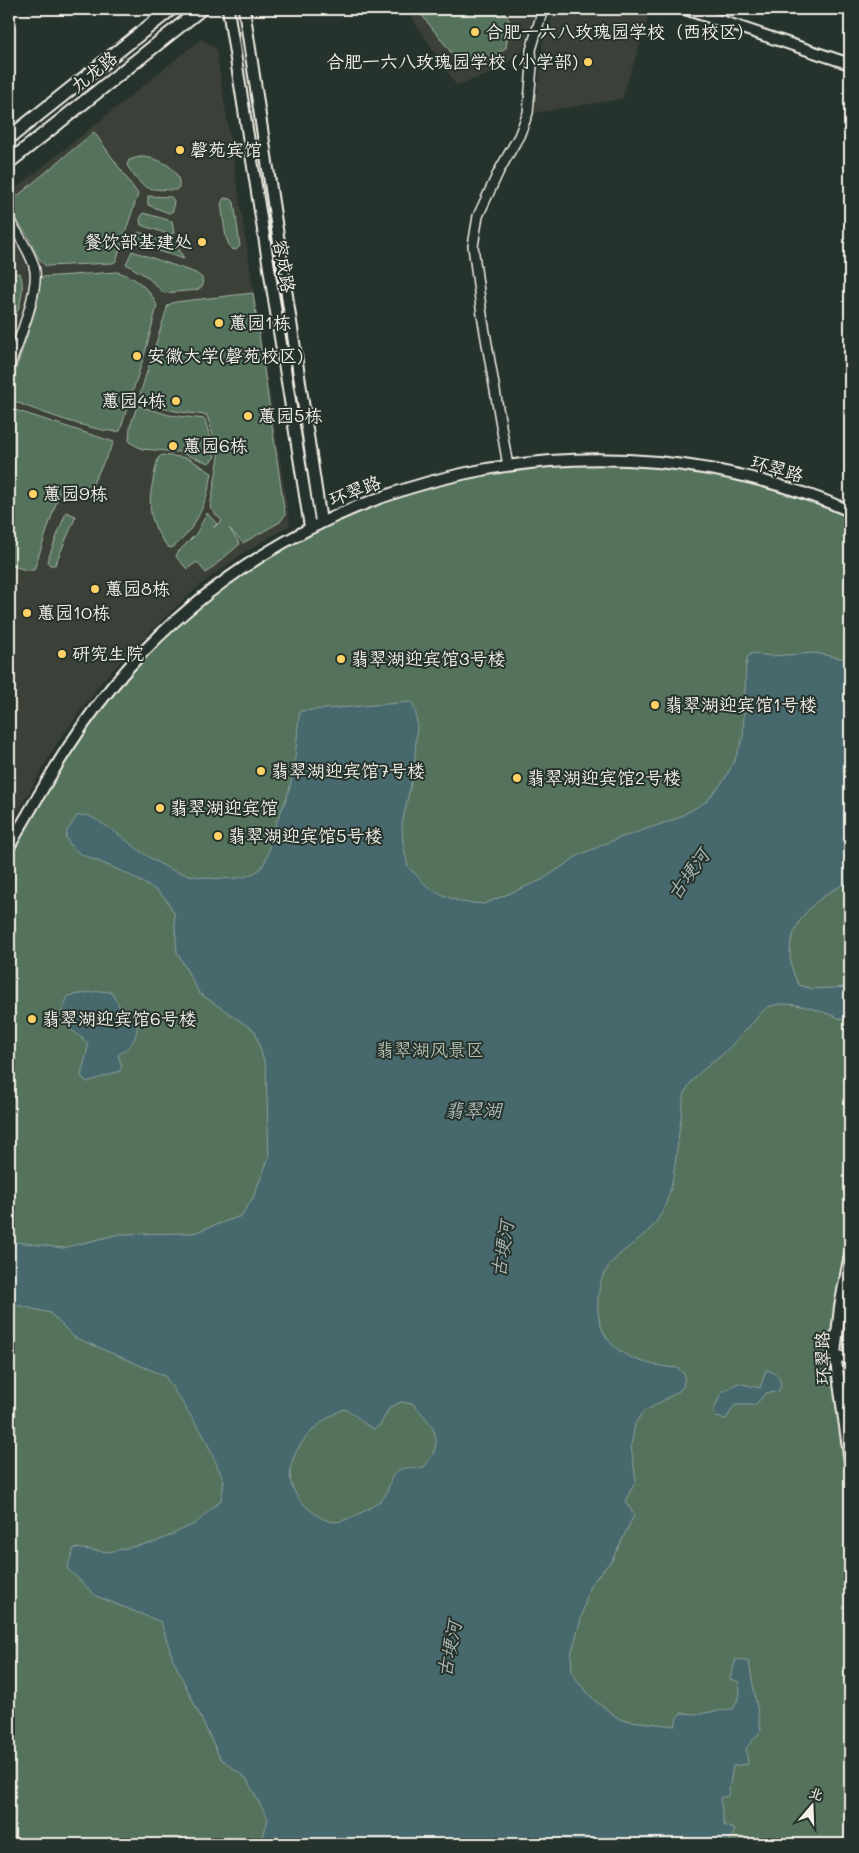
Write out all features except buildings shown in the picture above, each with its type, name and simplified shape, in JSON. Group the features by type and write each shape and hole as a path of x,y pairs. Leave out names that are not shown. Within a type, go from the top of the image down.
{"main road":[{"name":"九龙路","path":"9,138 171,9"},
{"name":"九龙路","path":"9,162 201,9"}],"street":[{"name":"容成路","path":"228,9 310,528"},
{"name":"容成路","path":"244,9 322,522"},
{"path":"508,466 482,315 473,246 478,216 499,171 519,136 528,113 532,66 531,50 543,9"},
{"path":"685,9 850,64"},
{"path":"9,220 20,235 35,271 28,311 9,368"},
{"name":"环翠路","path":"9,847 67,748 93,710 141,654 188,610 246,564 322,522 376,500 424,484 508,466 593,459 678,464 760,479 820,498 850,511"},
{"name":"环翠路","path":"850,1254 840,1307 835,1354 850,1462"},
{"path":"835,1354 850,1360"}],"shaded area":[{"name":"合肥一六八玫瑰园学校（西校区）","path":"406,9 536,9 521,54 490,74 456,85"},
{"name":"合肥一六八玫瑰园学校 (小学部)","path":"554,9 642,9 648,19 622,99 534,113 543,54 542,45"},
{"name":"安徽大学(磬苑校区)","path":"201,39 216,48 290,525 242,554 199,586 162,620 103,680 56,745 9,828 9,194"}],"green space":[{"path":"417,9 501,9 510,21 506,48 481,65 458,61"},
{"path":"94,132 138,194 116,261 113,263 46,266 40,260 29,238 14,216 9,203"},
{"path":"139,157 152,158 172,168 179,180 179,187 176,190 152,189 142,185 127,165 129,160"},
{"path":"148,196 171,197 174,200 173,211 169,213 148,205"},
{"path":"224,198 231,199 234,202 240,246 236,250 231,249 226,238 221,204"},
{"path":"143,213 172,221 174,233 171,235 141,225 140,220"},
{"path":"138,232 177,245 184,259 135,244 133,240"},
{"path":"132,251 196,273 202,278 203,286 197,290 164,293 146,276 126,264"},
{"path":"117,272 141,284 151,294 157,306 145,353 120,431 82,425 9,399 9,391 36,308 41,277"},
{"path":"20,273 22,290 20,302 14,318 9,321 9,274"},
{"path":"253,293 285,515 280,522 243,543 229,528 240,544 206,573 197,562 187,569 177,558 176,554 196,534 207,513 217,524 213,528 222,521 210,508 219,457 207,415 173,411 157,406 142,399 140,394 168,305 175,302"},
{"path":"139,406 169,415 205,419 215,457 209,463 178,452 142,449 131,443 129,440 130,427 136,409"},
{"path":"9,408 114,442 86,497 77,497 60,491 34,570 26,570 9,565"},
{"path":"162,455 188,458 212,473 199,515 188,533 172,548 168,547 160,536 151,515 150,504 153,483 158,458"},
{"name":"翡翠湖风景区","path":"520,464 696,466 850,511 850,1254 835,1354 850,1462 850,1844 9,1844 9,847 114,685 246,564 360,506"},
{"path":"66,512 76,516 55,565 50,565 47,562"}],"water":[{"name":"翡翠湖","path":"753,653 770,656 816,653 850,660 850,878 841,886 825,895 805,914 793,936 790,947 790,959 799,985 813,989 850,987 850,1023 808,1007 784,1004 773,1005 765,1009 727,1050 698,1074 684,1096 671,1187 664,1208 653,1226 615,1259 604,1274 598,1295 599,1316 603,1331 610,1342 621,1352 633,1358 647,1363 678,1368 685,1375 683,1387 679,1391 642,1413 635,1424 631,1446 636,1481 625,1501 634,1515 612,1560 590,1585 571,1655 572,1671 578,1682 594,1700 621,1720 675,1726 677,1717 682,1713 696,1714 733,1709 740,1695 739,1682 730,1679 736,1659 749,1662 761,1731 746,1748 748,1764 733,1766 728,1796 720,1798 724,1825 735,1830 728,1844 261,1844 268,1819 246,1778 220,1758 172,1657 161,1622 96,1596 67,1568 74,1548 108,1552 156,1542 196,1523 221,1500 224,1481 204,1436 165,1376 74,1337 50,1313 9,1303 9,1241 63,1248 120,1234 193,1233 241,1216 253,1198 269,1157 266,1068 255,1031 199,993 177,952 174,913 166,899 157,891 128,874 81,854 72,848 66,838 67,831 77,816 87,815 98,820 170,869 190,875 217,879 230,879 253,874 264,864 274,829 291,784 300,711 412,702 417,726 414,770 402,824 403,844 408,867 428,887 447,897 461,902 484,904 542,880 579,855 617,839 676,819 707,801 724,780 734,762 743,738 748,656","holes":["401,1402 413,1404 427,1419 435,1434 435,1449 424,1467 399,1470 393,1476 387,1492 381,1500 362,1512 340,1521 331,1522 321,1518 309,1509 296,1495 291,1481 291,1466 296,1452 305,1438 317,1426 330,1416 344,1409 374,1429 380,1425 390,1407"]},
{"path":"99,991 111,992 122,1011 137,1020 137,1032 131,1044 118,1055 122,1067 120,1071 87,1082 81,1076 88,1047 87,1042 59,1020 68,996"},
{"path":"766,1370 774,1373 778,1378 781,1386 778,1392 766,1393 755,1405 735,1405 726,1419 716,1417 714,1410 721,1393 738,1383 760,1388"}],"place":[{"name":"合肥一六八玫瑰园学校（西校区）","path":"475,32"},
{"name":"合肥一六八玫瑰园学校 (小学部)","path":"588,62"},
{"name":"磬苑宾馆","path":"180,150"},
{"name":"餐饮部基建处","path":"202,242"},
{"name":"蕙园1栋","path":"219,323"},
{"name":"安徽大学(磬苑校区)","path":"137,356"},
{"name":"蕙园4栋","path":"176,401"},
{"name":"蕙园5栋","path":"248,416"},
{"name":"蕙园6栋","path":"173,446"},
{"name":"蕙园9栋","path":"33,494"},
{"name":"蕙园8栋","path":"95,589"},
{"name":"蕙园10栋","path":"27,613"},
{"name":"研究生院","path":"62,654"},
{"name":"翡翠湖迎宾馆3号楼","path":"341,659"},
{"name":"翡翠湖迎宾馆1号楼","path":"655,705"},
{"name":"翡翠湖迎宾馆7号楼","path":"261,771"},
{"name":"翡翠湖迎宾馆2号楼","path":"517,778"},
{"name":"翡翠湖迎宾馆","path":"160,808"},
{"name":"翡翠湖迎宾馆5号楼","path":"218,836"},
{"name":"翡翠湖迎宾馆6号楼","path":"32,1019"}],"water label":[{"name":"古埂河","path":"688,874"},
{"name":"古埂河","path":"502,1249"},
{"name":"古埂河","path":"449,1649"}]}
